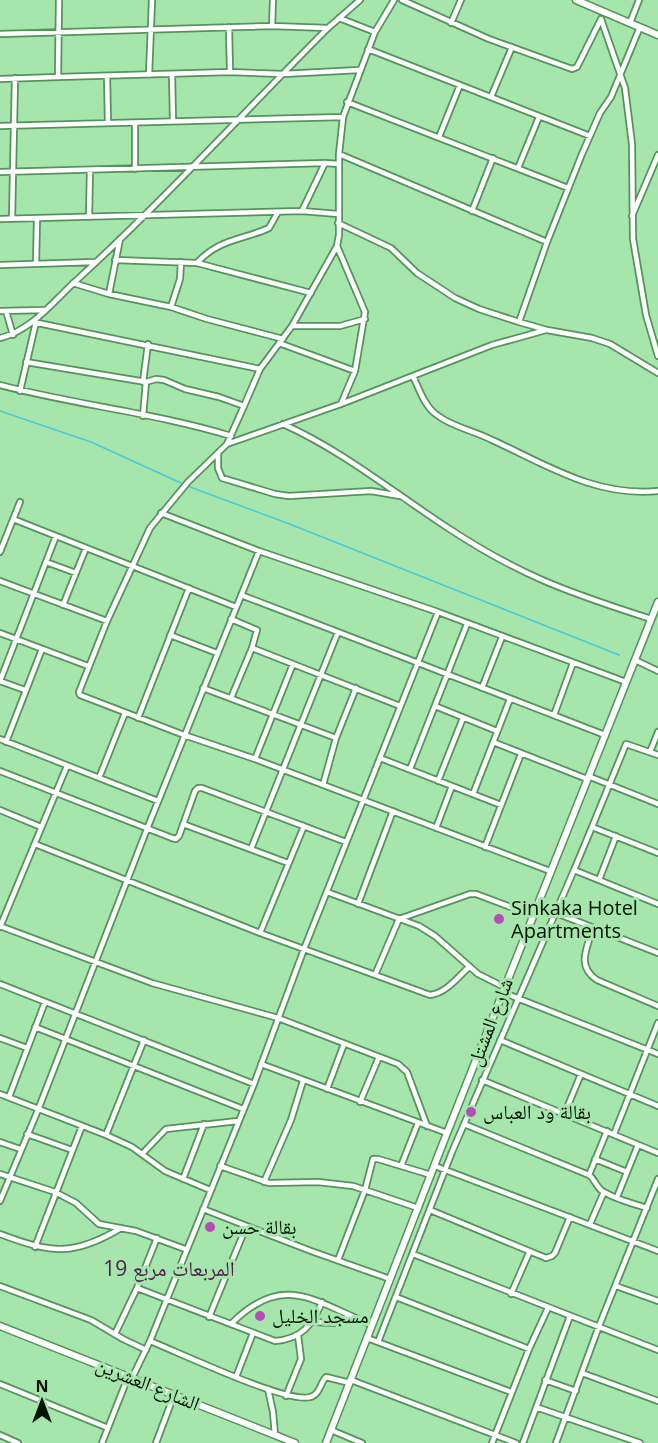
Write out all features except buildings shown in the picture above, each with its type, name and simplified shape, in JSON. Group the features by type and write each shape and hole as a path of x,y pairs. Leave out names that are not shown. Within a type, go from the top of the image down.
{"street":[{"path":"58,77 60,0"},
{"path":"149,75 152,0"},
{"path":"272,26 273,0"},
{"path":"0,338 13,335 34,322 192,168 328,28 360,0"},
{"path":"341,404 355,371 365,320 364,306 349,278 337,246 339,154 343,117 375,32 394,0"},
{"path":"402,0 451,23 575,69 602,15"},
{"path":"451,23 461,0"},
{"path":"576,0 602,15 658,34"},
{"path":"630,23 639,0"},
{"path":"602,15 625,88 632,144 632,218 639,277 658,356"},
{"path":"339,18 375,32"},
{"path":"0,34 272,26 328,28"},
{"path":"229,27 231,72"},
{"path":"519,322 568,188 600,113 611,97 640,27"},
{"path":"491,98 512,47"},
{"path":"368,49 590,136"},
{"path":"0,79 231,72 283,74 359,70"},
{"path":"172,75 173,122"},
{"path":"106,76 108,123"},
{"path":"12,219 15,78"},
{"path":"439,137 460,85"},
{"path":"347,102 568,188"},
{"path":"0,126 343,117"},
{"path":"518,168 539,117"},
{"path":"135,123 135,169"},
{"path":"339,154 547,242"},
{"path":"632,218 658,155"},
{"path":"472,211 493,158"},
{"path":"302,211 326,163"},
{"path":"0,172 339,164"},
{"path":"89,217 90,170"},
{"path":"0,219 302,211 338,214"},
{"path":"197,263 205,253 221,243 269,228 278,212"},
{"path":"36,264 37,219"},
{"path":"338,223 391,248 417,273 455,298 479,309 519,322 610,344 658,372"},
{"path":"109,294 120,239"},
{"path":"337,246 292,326 260,369 227,444 188,482 161,513 142,542 78,692 80,695 124,713 282,769 550,871"},
{"path":"116,260 197,263 311,293"},
{"path":"0,265 95,262"},
{"path":"171,307 180,279 181,262"},
{"path":"73,283 109,294 171,307 281,341 355,371"},
{"path":"0,311 45,310"},
{"path":"6,311 13,335"},
{"path":"292,326 340,326 365,320"},
{"path":"34,322 260,369"},
{"path":"20,391 34,322"},
{"path":"227,444 341,404 492,345 547,330"},
{"path":"143,416 148,344"},
{"path":"26,362 145,382 156,379 164,380 185,389 244,406"},
{"path":"413,376 431,409 443,419 584,483 618,491 658,491"},
{"path":"0,385 20,391 200,426 231,436"},
{"path":"283,424 328,446 448,528 539,579 651,619"},
{"path":"218,453 218,468 222,478 275,494 305,496 370,491 405,497"},
{"path":"0,552 21,502"},
{"path":"161,513 259,551 438,612 626,682"},
{"path":"13,519 236,607"},
{"path":"25,690 0,681 56,537"},
{"path":"63,604 86,548"},
{"path":"0,1201 259,551"},
{"path":"46,562 76,573"},
{"path":"0,581 107,621"},
{"path":"138,718 189,588"},
{"path":"241,595 605,735"},
{"name":"شارع المشتل","path":"326,1443 532,915 651,619 656,612 658,602"},
{"path":"102,1443 130,1377 150,1341 254,1084 304,949 438,612"},
{"path":"231,619 257,630 231,698"},
{"path":"410,769 467,624"},
{"path":"251,849 338,632"},
{"path":"0,633 88,666"},
{"path":"170,635 217,653"},
{"path":"482,688 502,637"},
{"path":"252,648 400,706"},
{"path":"6,742 42,649"},
{"path":"635,660 658,671"},
{"path":"554,715 573,663"},
{"path":"255,759 293,664"},
{"path":"203,688 336,738"},
{"path":"323,785 336,738 356,688"},
{"path":"473,794 510,699"},
{"path":"435,706 497,731"},
{"path":"99,778 124,713"},
{"path":"438,781 463,718"},
{"path":"650,752 658,732"},
{"path":"0,739 158,801"},
{"path":"493,742 521,754 610,784 658,804"},
{"path":"378,1342 464,1124 556,913 626,744 658,755"},
{"path":"485,847 521,754"},
{"path":"380,758 501,806"},
{"path":"67,766 0,927 152,982 278,1018 398,1064 407,1072 427,1126"},
{"path":"0,771 176,839 198,788 202,788 346,842"},
{"path":"436,828 453,786"},
{"path":"0,810 41,827"},
{"path":"358,904 393,811"},
{"path":"183,824 288,863"},
{"path":"260,933 304,826"},
{"path":"592,827 657,853 658,845"},
{"path":"599,880 616,836"},
{"path":"35,844 260,933 430,995 438,994 446,989 469,967"},
{"path":"574,870 658,904"},
{"path":"327,892 419,926 435,936 478,974 519,998 658,1054"},
{"path":"375,975 399,919 470,894 476,894 532,915"},
{"path":"556,913 658,953"},
{"path":"593,928 585,955 585,969 589,975 658,1006"},
{"path":"0,984 254,1084"},
{"path":"9,1097 45,1002"},
{"path":"614,1134 658,1023"},
{"path":"35,1027 243,1109"},
{"path":"0,1038 27,1048"},
{"path":"106,1135 144,1040"},
{"path":"500,1040 658,1106"},
{"path":"327,1089 344,1044"},
{"path":"360,1102 379,1057"},
{"path":"261,1064 447,1133"},
{"path":"564,1115 581,1074"},
{"path":"483,1080 658,1153"},
{"path":"264,1182 291,1120 303,1081"},
{"path":"0,1094 106,1135 142,1154 158,1167 210,1190"},
{"path":"142,1154 166,1129 238,1121"},
{"path":"401,1166 418,1123"},
{"path":"183,1179 204,1124"},
{"path":"464,1124 589,1175 604,1192 646,1208"},
{"path":"35,1247 82,1126"},
{"path":"589,1175 607,1131"},
{"path":"27,1134 72,1150"},
{"path":"0,1142 20,1149"},
{"path":"617,1197 638,1145"},
{"path":"338,1260 365,1190 373,1159 432,1175"},
{"path":"595,1159 627,1172"},
{"path":"219,1166 264,1182 318,1182 365,1190 418,1208"},
{"path":"435,1166 446,1168 658,1251"},
{"path":"0,1174 55,1192 76,1203 99,1224 157,1238 185,1250"},
{"path":"556,1443 599,1326 658,1179"},
{"path":"590,1224 604,1192"},
{"path":"203,1209 390,1279"},
{"path":"430,1210 529,1253 546,1258 552,1256 570,1217"},
{"path":"209,1317 246,1227"},
{"path":"0,1234 48,1250 81,1247 101,1241 121,1228"},
{"path":"115,1334 157,1238"},
{"path":"511,1294 529,1253"},
{"path":"413,1254 658,1350"},
{"path":"0,1286 91,1320 146,1350"},
{"path":"616,1286 658,1301"},
{"path":"137,1288 275,1341 298,1335 314,1322 322,1302"},
{"path":"231,1324 249,1308 276,1296 300,1295 322,1302 372,1325"},
{"path":"396,1297 529,1349"},
{"path":"492,1443 511,1392 548,1308"},
{"path":"314,1322 334,1323 350,1316"},
{"path":"523,1443 570,1316"},
{"name":"الشارع العشرين","path":"0,1326 295,1443"},
{"path":"236,1377 253,1334"},
{"path":"286,1396 300,1359 298,1335"},
{"path":"367,1338 511,1392"},
{"path":"150,1341 286,1396 312,1397 317,1393 326,1377 350,1381 516,1443"},
{"path":"582,1373 658,1401"},
{"path":"545,1380 576,1391"},
{"path":"0,1384 108,1428"},
{"path":"268,1389 275,1435"},
{"path":"156,1443 174,1395"},
{"path":"536,1407 639,1443"},
{"path":"331,1430 362,1443"},
{"path":"0,1435 18,1443"}],"waterway":[{"path":"0,411 91,442 181,483"},
{"path":"190,487 287,523 619,655"}],"place":[{"name":"Sinkaka Hotel Apartments","path":"499,919"},
{"name":"بقالة ود العباس","path":"471,1112"},
{"name":"بقالة حسن","path":"210,1227"},
{"name":"مسجد الخليل","path":"260,1316"}],"district":[{"name":"المربعات مربع 19","path":"169,1269"}]}
